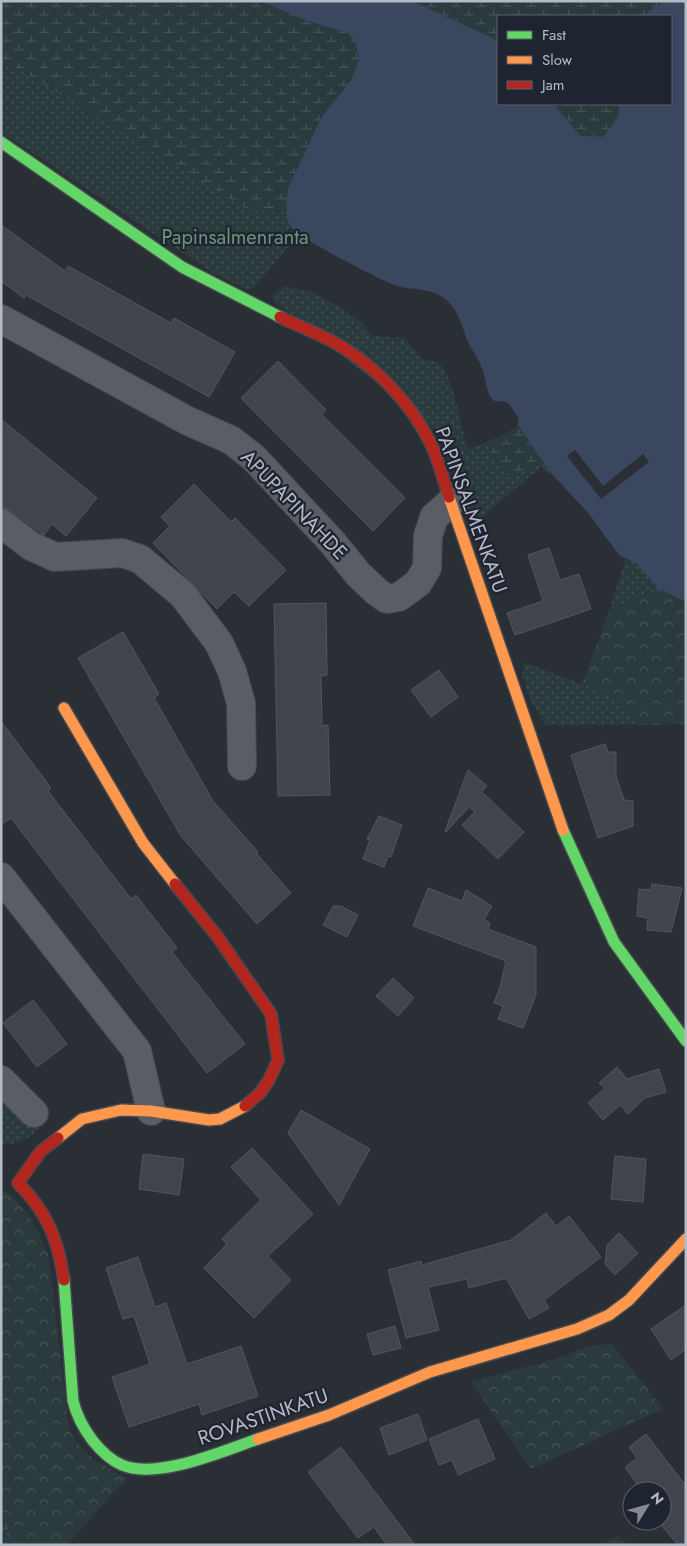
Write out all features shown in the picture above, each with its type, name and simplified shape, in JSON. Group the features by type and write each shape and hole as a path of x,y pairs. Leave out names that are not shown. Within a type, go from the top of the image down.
{"street":[{"name":"PAPINSALMENKATU","path":"1,142 182,267 342,347 376,372 404,401 431,444 562,828 614,942 686,1041"},
{"name":"APUPAPINAHDE","path":"1,319 188,421 231,440 254,458 333,542 358,574 387,599 399,598 418,583 427,568 428,536 434,517 451,502"},
{"path":"1,524 31,546 55,557 122,553 140,559 183,595 218,643 232,671 241,703 242,766"},
{"path":"1,877 137,1051 151,1111 209,1120 220,1119 244,1107 260,1093 269,1080 278,1060 271,1014 217,936 143,843 64,708"},
{"path":"1,1080 34,1113"},
{"name":"ROVASTINKATU","path":"151,1111 121,1110 82,1119 41,1151 18,1183 40,1205 50,1224 63,1264 73,1401 76,1415 90,1440 100,1451 123,1466 152,1470 181,1465 329,1415 430,1372 577,1329 609,1315 629,1300 686,1239"}],"green space":[{"path":"1,1 287,1 375,27 300,234 291,227 287,211 253,213 1,58"},
{"path":"412,1 686,1 686,217 581,136 554,105 672,105 672,15 497,15 497,41"},
{"name":"Papinsalmenranta","path":"1,52 275,212 287,211 291,227 285,235 293,241 254,288 248,290 213,273 1,132"},
{"path":"284,287 308,290 343,309 363,323 368,332 375,336 404,338 424,360 439,363 449,379 453,391 468,450 486,442 509,479 537,464 542,466 477,522 469,515 439,433 273,301 274,294"},
{"path":"518,425 530,425 557,480 551,473 549,475 542,466 537,464 509,479 486,442"},
{"path":"625,559 637,564 658,588 686,602 686,724 545,725 531,701 522,675 524,662 582,684 610,609"},
{"path":"658,588 686,602 686,724 638,725 622,703 582,684 610,609"},
{"path":"1,1092 39,1129 31,1136 17,1143 1,1144"},
{"path":"1,1188 25,1210 41,1238 49,1258 69,1430 81,1447 94,1459 127,1478 67,1545 1,1545"},
{"path":"612,1344 663,1409 531,1469 471,1382 555,1359 590,1346"},
{"path":"1,1501 8,1525 6,1545 1,1545"},
{"path":"619,1535 628,1545 601,1545"}],"water":[{"path":"260,1 412,1 497,41 497,105 554,105 581,136 603,137 618,118 619,105 672,105 672,15 643,15 665,1 686,1 686,602 658,588 637,564 619,555 589,514 551,473 540,458 518,425 518,417 509,404 504,401 493,400 480,364 469,344 456,312 447,301 436,293 397,286 375,276 309,241 291,227 286,213 289,186 321,118 352,79 359,60 356,44 348,33 308,21"}],"pier":[{"path":"575,450 603,486 643,454 649,462 601,499 567,456"}],"building":[{"path":"1,225 65,271 68,266 171,323 174,318 235,352 209,397 26,295 24,298 1,281"},
{"path":"278,361 326,410 322,415 405,498 373,531 241,398"},
{"path":"1,419 97,498 66,536 52,524 44,535 1,506"},
{"path":"194,484 231,522 235,518 286,570 249,606 234,592 217,609 153,543 170,526 161,517"},
{"path":"549,548 560,580 579,574 591,609 515,635 507,613 543,601 528,555"},
{"path":"326,603 327,675 321,676 322,726 328,725 330,795 278,796 274,604"},
{"path":"123,632 159,694 154,698 213,801 291,893 257,924 181,836 78,658"},
{"path":"439,670 458,697 431,717 411,690"},
{"path":"1,721 51,788 48,791 131,899 136,895 177,948 172,952 245,1044 207,1073 11,818 1,825"},
{"path":"605,744 608,752 616,752 616,776 624,800 633,801 633,826 598,838 571,755"},
{"path":"468,770 487,786 482,792 524,832 498,859 462,825 475,812 469,807 445,831"},
{"path":"379,816 402,825 391,857 388,856 384,867 363,859 370,840 367,839"},
{"path":"652,884 682,888 671,932 647,930 648,918 637,916 639,889 651,890"},
{"path":"428,888 462,901 466,890 492,906 484,920 490,923 488,929 536,947 536,995 523,1028 498,1019 503,1006 494,1003 506,961 413,926"},
{"path":"333,906 341,906 358,915 347,937 323,925"},
{"path":"393,978 414,998 398,1016 376,996"},
{"path":"33,1000 67,1044 37,1067 3,1023"},
{"path":"617,1067 627,1079 659,1069 666,1092 645,1098 628,1114 620,1105 603,1120 588,1103 605,1088 599,1083"},
{"path":"301,1110 370,1149 339,1205 288,1133"},
{"path":"252,1148 313,1214 268,1256 291,1280 254,1318 204,1268 227,1244 222,1239 261,1200 231,1167"},
{"path":"143,1154 184,1159 179,1195 139,1189"},
{"path":"615,1156 646,1159 643,1202 611,1199"},
{"path":"546,1213 556,1226 569,1216 601,1257 544,1300 549,1308 529,1319 506,1278 469,1288 467,1279 428,1287 439,1330 406,1338 388,1270 421,1261 422,1265 511,1240"},
{"path":"619,1233 638,1253 615,1275 605,1264 607,1245"},
{"path":"138,1257 155,1307 166,1303 187,1364 241,1346 258,1396 202,1415 199,1404 129,1427 112,1377 150,1364 134,1316 123,1319 106,1268"},
{"path":"686,1305 686,1349 671,1360 651,1329"},
{"path":"395,1326 401,1348 373,1355 367,1334"},
{"path":"418,1414 427,1440 389,1455 380,1428"},
{"path":"478,1419 495,1459 458,1475 452,1460 439,1465 429,1439"},
{"path":"646,1434 686,1486 686,1545 678,1545 666,1531 672,1531 672,1481 635,1481 625,1467 637,1458 629,1447"},
{"path":"341,1447 415,1545 387,1545 374,1527 358,1538 308,1472"}],"traffic: fast":[{"path":"1,142 182,267 280,317"},
{"path":"563,830 614,942 686,1041"},
{"path":"64,1280 73,1401 83,1427 106,1455 122,1465 136,1469 153,1469 190,1462 258,1439"}],"traffic: slow":[{"path":"449,497 563,830"},
{"path":"64,708 143,843 175,884"},
{"path":"58,1138 82,1119 121,1110 151,1111 209,1120 220,1119 245,1106"},
{"path":"258,1439 329,1415 430,1372 577,1329 609,1315 629,1300 686,1239"}],"traffic: jam":[{"path":"280,317 342,347 368,366 392,388 413,414 430,442 449,497"},
{"path":"175,884 217,936 271,1014 278,1060 269,1080 260,1093 245,1106"},
{"path":"58,1138 41,1151 18,1183 37,1205 50,1227 64,1280"}]}
